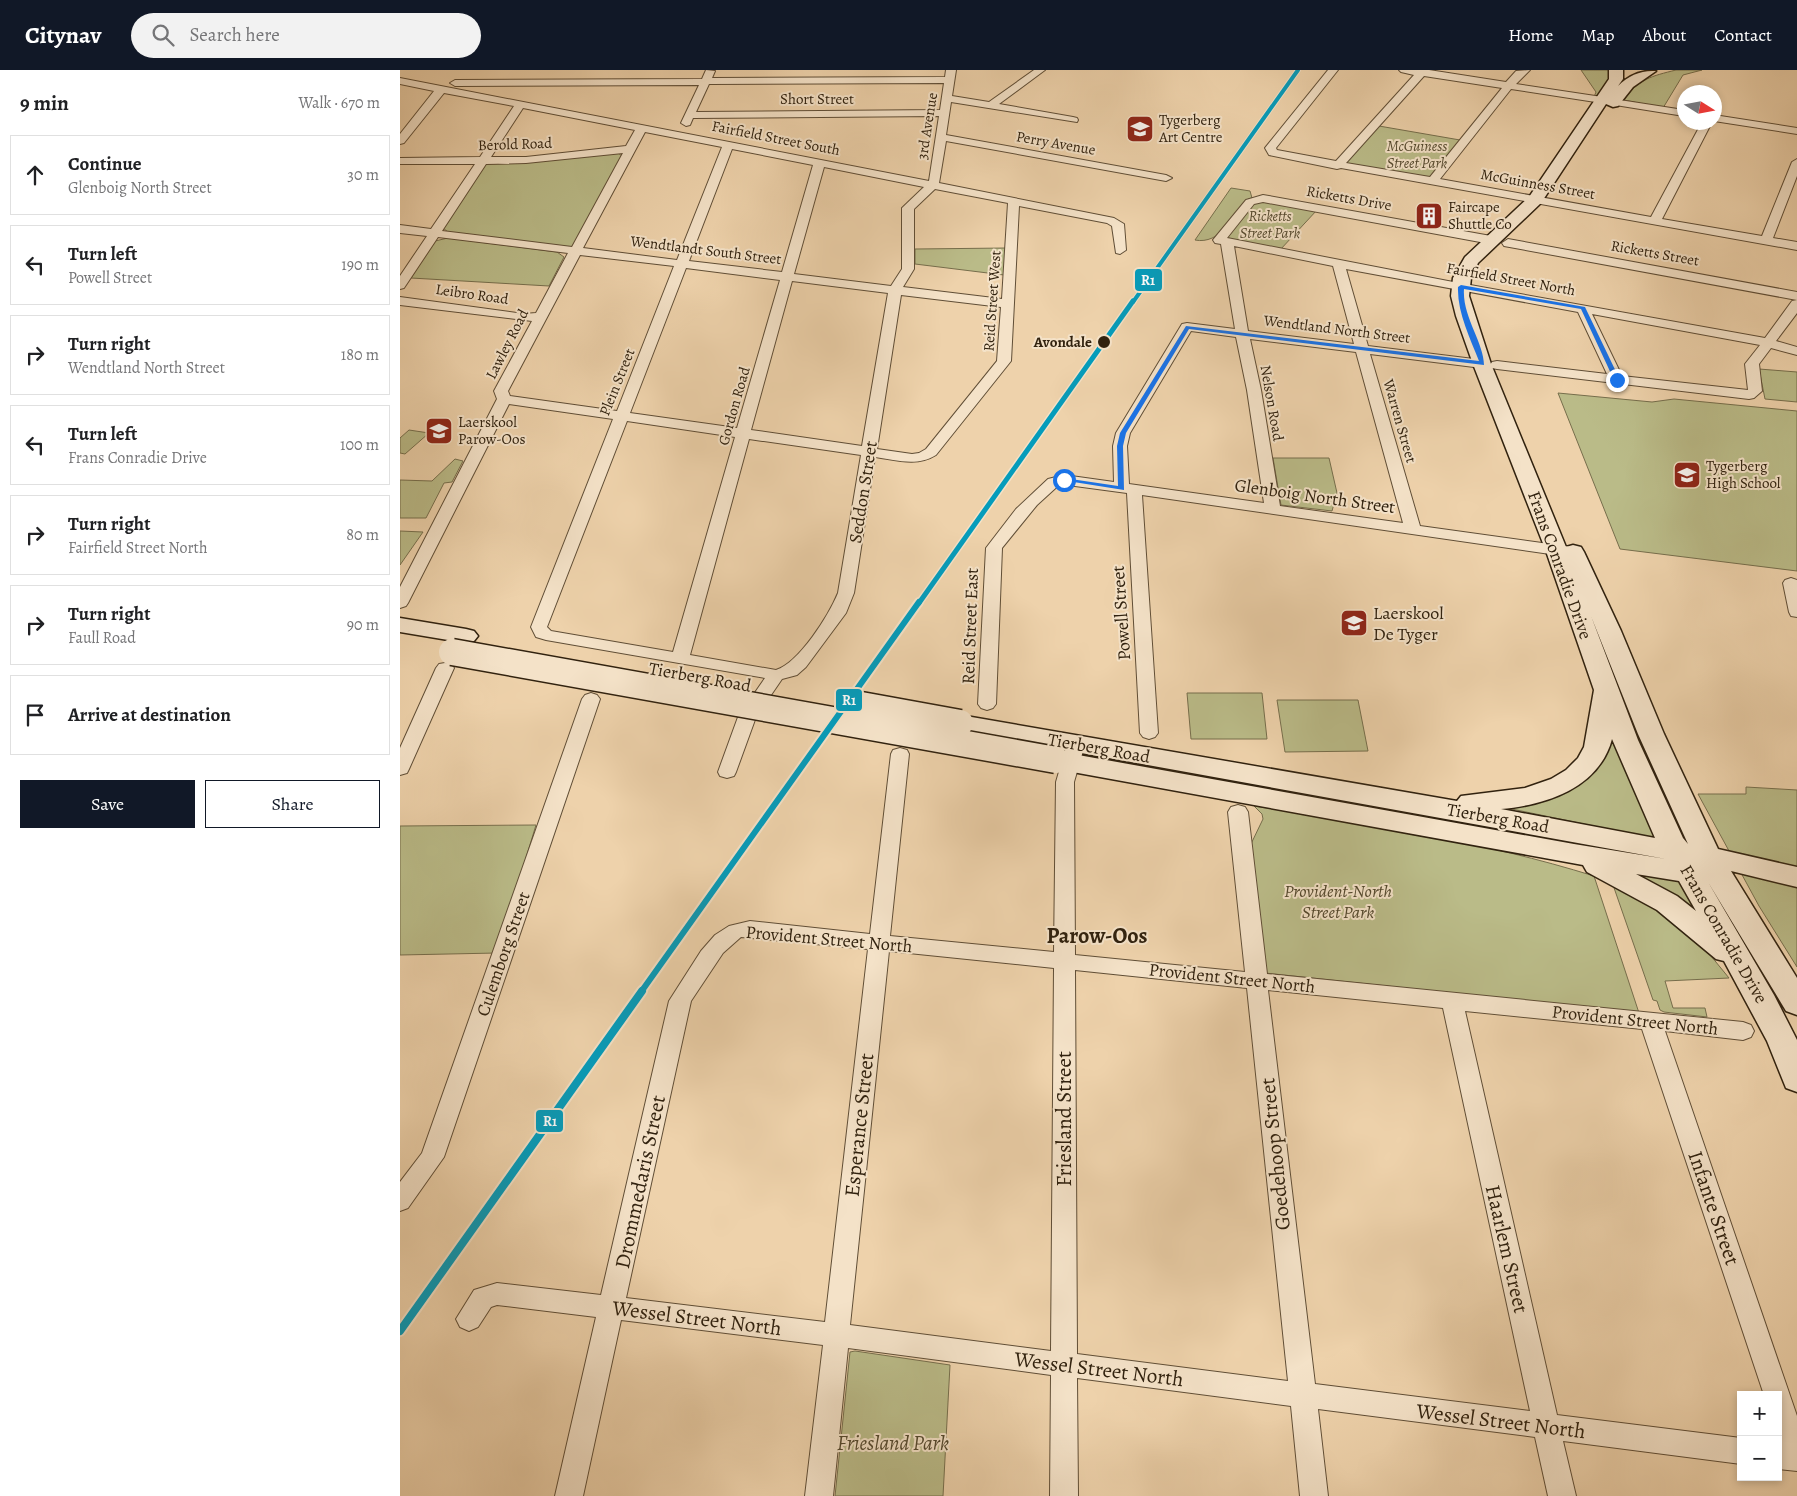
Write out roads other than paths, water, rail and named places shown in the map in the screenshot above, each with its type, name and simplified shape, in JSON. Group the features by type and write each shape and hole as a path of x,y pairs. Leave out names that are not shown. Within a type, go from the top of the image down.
{"main road":[{"name":"Frans Conradie Drive","path":"1608,101 1616,79 1616,70"},
{"path":"1626,70 1654,71"},
{"name":"Frans Conradie Drive","path":"1654,71 1630,81 1608,101 1540,201 1499,241 1484,267 1469,288 1460,296 1465,316 1490,364 1565,552 1604,686 1649,795 1797,1003"},
{"name":"Frans Conradie Drive","path":"1565,552 1609,630 1651,734 1698,864 1740,963 1778,1033 1797,1079"},
{"name":"Tierberg Road","path":"400,625 454,652"},
{"name":"Tierberg Road","path":"400,643 1066,752 1494,817 1797,888"},
{"path":"1412,804 1508,800 1532,796 1568,780 1587,763 1597,746 1601,728 1604,686"},
{"name":"Tierberg Road","path":"1066,752 1574,854 1698,864 1797,877"},
{"path":"1574,854 1667,903 1740,963"}],"street":[{"path":"400,142 406,128 438,92 456,83 465,70"},
{"path":"678,136 690,115 710,70"},
{"path":"990,106 1040,70"},
{"name":"McGuinness Street","path":"1333,70 1270,148 1273,153 1337,166 1797,246"},
{"path":"1404,70 1423,71 1677,112"},
{"path":"1432,182 1519,73 1525,70"},
{"path":"1337,166 1423,71"},
{"path":"456,83 705,81 950,75"},
{"name":"3rd Avenue","path":"932,185 950,75"},
{"name":"Fairfield Street South","path":"400,81 1116,222 1118,224 1120,250"},
{"path":"946,98 1073,120"},
{"path":"400,285 520,105"},
{"name":"Short Street","path":"690,115 944,113"},
{"path":"1722,119 1797,131"},
{"name":"Lawley Road","path":"400,603 504,399 501,391 570,258 576,251 641,129"},
{"path":"1655,221 1703,130"},
{"name":"Perry Avenue","path":"941,137 1166,178"},
{"name":"Plein Street","path":"540,630 540,623 728,146"},
{"name":"Berold Road","path":"400,161 543,159 630,148"},
{"path":"1766,241 1797,162"},
{"name":"Gordon Road","path":"680,658 818,166 822,164"},
{"name":"Seddon Street","path":"776,674 791,671 800,663 844,603 895,290 908,268 908,208 932,185"},
{"name":"Ricketts Drive","path":"1223,241 1250,202 1263,198 1499,241"},
{"name":"Reid Street West","path":"870,452 917,458 931,452 1004,361 1014,201"},
{"name":"Wendtlandt South Street","path":"400,229 1008,304"},
{"name":"Fairfield Street North","path":"1223,241 1768,343 1797,351"},
{"name":"Nelson Road","path":"1223,241 1254,390 1273,510"},
{"name":"Ricketts Street","path":"1499,241 1797,296"},
{"name":"Warren Street","path":"1338,264 1414,530"},
{"name":"Leibro Road","path":"400,301 524,318 539,317"},
{"path":"1768,343 1797,304"},
{"path":"1583,308 1617,380"},
{"name":"Wendtland North Street","path":"1188,327 1740,395 1752,395 1755,391 1751,366 1768,343"},
{"name":"Powell Street","path":"1148,733 1128,489 1120,446 1123,433 1188,327"},
{"path":"504,399 870,452"},
{"name":"Glenboig North Street","path":"1052,482 1064,480 1565,552"},
{"name":"Reid Street East","path":"987,704 994,548 1001,537 1052,482"},
{"path":"1791,583 1797,612"},
{"path":"540,630 546,635 776,674 747,717 727,772"},
{"path":"400,769 454,652"},
{"name":"Culemborg Street","path":"400,1201 432,1158 591,699"},
{"name":"Friesland Street","path":"1064,1496 1066,752"},
{"name":"Esperance Street","path":"819,1496 900,754"},
{"name":"Goedehoop Street","path":"1238,812 1314,1496"},
{"name":"Provident Street North","path":"723,939 736,931 750,929 1743,1031"},
{"name":"Drommedaris Street","path":"569,1496 613,1307 680,1001 691,981 723,939"},
{"name":"Haarlem Street","path":"1452,1002 1562,1496"},
{"name":"Infante Street","path":"1651,1022 1776,1391"},
{"name":"Wessel Street North","path":"469,1319 480,1301 491,1294 836,1335 1737,1451"},
{"path":"1782,1411 1797,1456 1782,1456"}],"place":[{"name":"Tygerberg Art Centre","path":"1140,129"},
{"name":"Faircape Shuttle Co","path":"1429,216"},
{"name":"Avondale","path":"1104,342"},
{"name":"Laerskool Parow-Oos","path":"439,431"},
{"name":"Tygerberg High School","path":"1687,475"},
{"name":"Laerskool De Tyger","path":"1354,623"}],"district":[{"name":"Parow-Oos","path":"1097,935"}],"park label":[{"name":"McGuiness Street Park","path":"1417,154"},
{"name":"Ricketts Street Park","path":"1270,224"},
{"name":"Provident-North Street Park","path":"1338,901"},
{"name":"Friesland Park","path":"893,1443"}]}
